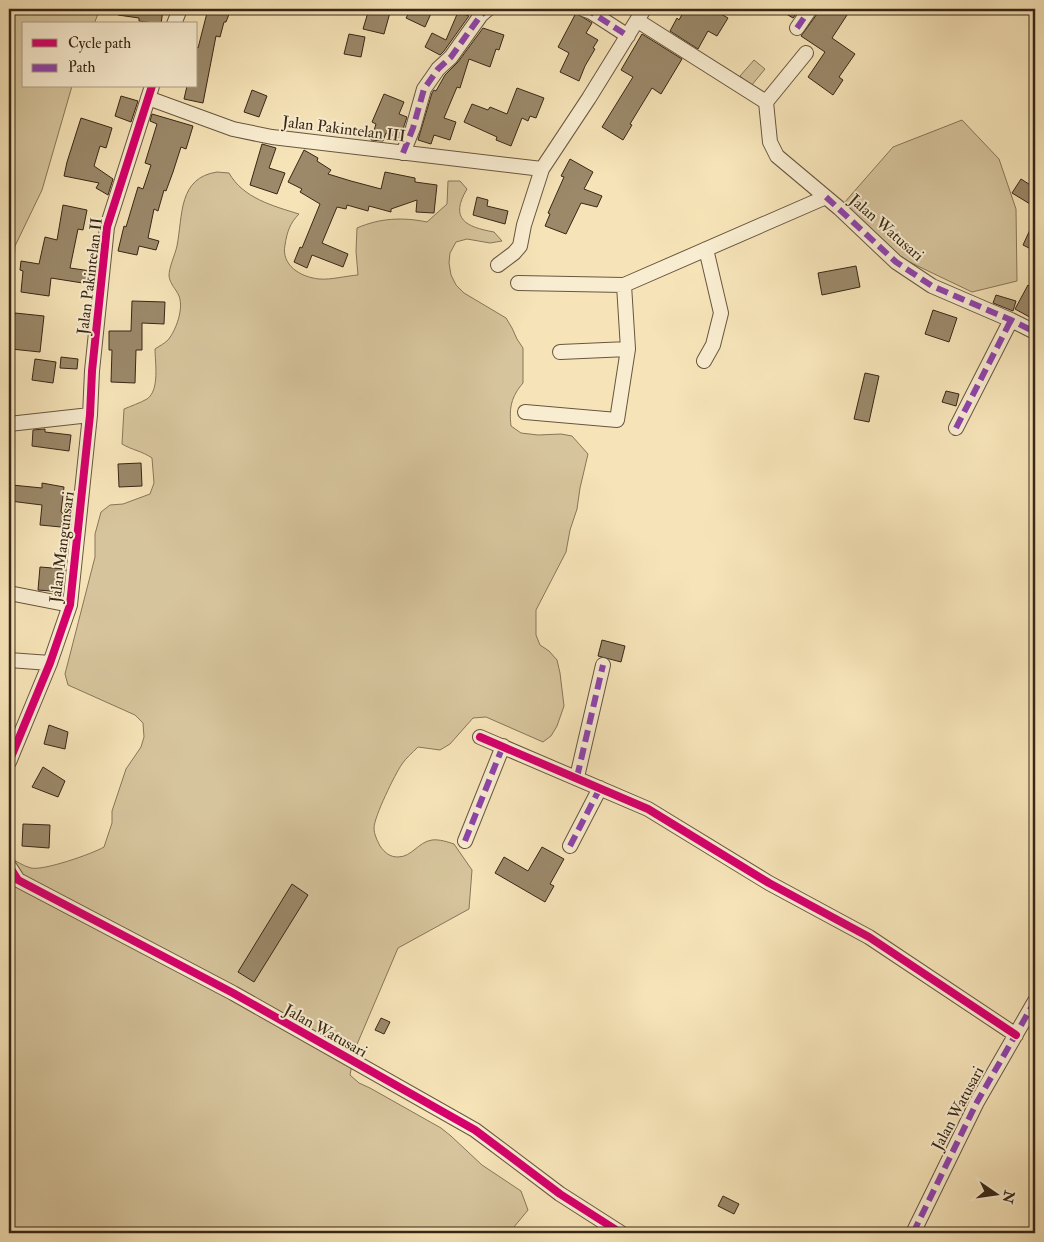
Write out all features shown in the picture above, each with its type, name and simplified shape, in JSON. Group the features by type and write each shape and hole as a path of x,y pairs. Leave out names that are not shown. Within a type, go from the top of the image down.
{"street":[{"path":"175,22 180,9"},
{"path":"403,153 413,128 424,89 438,70 451,58 481,15 488,9"},
{"path":"583,9 591,12 628,36"},
{"path":"797,28 810,9"},
{"path":"498,265 520,246 524,225 542,169 641,15 766,102 806,53"},
{"name":"Jalan Pakintelan III","path":"150,92 233,129 272,137 542,169"},
{"name":"Jalan Pakintelan II","path":"90,415 92,371 106,227 150,92"},
{"name":"Jalan Watusari","path":"766,102 770,142 777,156 826,197 896,262 932,286 1035,332"},
{"path":"518,283 624,285 826,197"},
{"path":"704,361 713,345 721,313 706,249"},
{"path":"525,412 617,420 628,349 624,285"},
{"path":"956,428 1011,320"},
{"path":"560,352 628,349"},
{"path":"9,424 90,415"},
{"name":"Jalan Mangunsari","path":"9,762 50,663 70,605 90,415"},
{"path":"9,593 70,605"},
{"path":"9,660 50,663"},
{"path":"577,777 603,665"},
{"path":"480,737 648,809 769,883 869,937 1016,1035"},
{"path":"465,841 503,746"},
{"path":"570,846 600,788"},
{"name":"Jalan Watusari","path":"9,866 18,880 233,993 475,1130 560,1194 616,1232"},
{"name":"Jalan Watusari","path":"913,1233 977,1102 1035,1001"}],"shaded area":[{"path":"9,9 100,9 95,22 22,22 22,88 71,88 42,190 15,246 9,350"},
{"path":"754,60 765,69 751,86 740,76"},
{"path":"962,120 999,159 1016,209 1017,281 972,292 901,258 844,203 893,147"},
{"path":"217,172 229,173 235,182 250,195 279,208 299,214 291,224 288,232 285,245 286,258 293,269 299,273 319,279 358,275 357,228 374,222 392,219 427,222 447,204 448,181 460,181 467,189 460,208 463,220 475,227 494,232 502,241 490,243 467,239 456,242 450,253 449,263 451,275 456,285 464,293 506,318 523,348 523,383 512,403 510,414 511,426 521,433 572,436 588,454 566,552 536,610 536,635 540,645 557,660 560,673 564,706 557,726 551,736 543,742 486,717 473,718 450,744 440,750 418,747 404,762 395,777 381,806 374,828 380,846 388,854 395,857 407,855 427,841 440,840 454,844 472,870 469,909 398,948 355,1049 350,1075 359,1083 441,1128 482,1165 521,1191 528,1210 509,1233 9,1233 9,857 25,866 37,868 67,861 104,847 112,823 112,811 126,769 141,747 144,737 143,723 135,715 68,685 65,674 95,557 95,534 101,512 110,505 123,504 150,494 154,483 152,458 122,444 124,409 147,399 154,389 156,376 155,349 171,336 181,307 179,296 169,276 177,246 185,200 195,182 204,176"}],"building":[{"path":"119,9 163,10 161,22 139,21 139,18 118,15"},
{"path":"208,9 231,9 226,22 224,22 220,37 216,36 203,103 184,99 187,88 198,88 198,48"},
{"path":"369,9 391,9 384,34 363,29"},
{"path":"411,9 433,9 425,27 406,18"},
{"path":"685,9 712,9 728,18 717,36 708,31 698,49 670,31 677,18 679,20"},
{"path":"778,9 800,9 793,18"},
{"path":"819,9 851,9 832,38 855,54 839,77 843,80 833,95 808,77 825,52 801,36"},
{"path":"458,12 469,16 444,51 440,55 425,47 432,33 446,40"},
{"path":"576,13 592,23 586,33 598,40 579,81 560,72 569,53 558,47"},
{"path":"483,28 504,35 499,50 496,49 490,67 469,59 460,88 457,87 444,118 456,122 450,140 434,135 431,144 418,140 432,93 434,90 436,91 445,75 458,62"},
{"path":"349,34 365,37 361,57 344,54"},
{"path":"642,34 682,59 661,94 652,88 630,124 632,125 623,140 602,127 633,77 621,70"},
{"path":"517,88 544,98 536,118 530,116 528,121 522,118 511,146 496,140 497,137 464,122 472,104 488,110 490,107 507,114"},
{"path":"252,90 267,96 259,117 244,112"},
{"path":"384,94 404,102 399,114 407,117 400,138 386,133 383,141 371,140 376,124 372,122"},
{"path":"121,96 138,101 131,122 115,116"},
{"path":"152,114 193,126 186,149 181,147 158,211 154,209 148,238 159,241 156,250 139,246 137,255 118,251 124,226 126,227 138,187 143,189 151,165 145,163 157,124 150,121"},
{"path":"81,118 112,128 106,148 100,146 94,166 113,179 108,195 96,188 99,183 64,176"},
{"path":"262,144 276,148 269,168 285,173 277,194 250,185"},
{"path":"304,150 318,158 317,161 331,170 328,174 381,189 385,172 415,178 415,182 437,185 434,213 416,212 417,200 391,209 391,212 369,206 368,211 347,205 346,209 337,207 322,243 348,254 343,267 312,255 307,268 294,262 300,247 302,248 320,204 300,192 302,189 288,182"},
{"path":"570,159 593,172 584,189 602,196 597,207 581,203 566,234 545,226 550,214 548,213 564,177 561,176"},
{"path":"1021,179 1035,188 1035,207 1012,193"},
{"path":"477,197 488,200 487,206 508,211 505,224 473,215"},
{"path":"63,205 87,210 83,230 78,229 70,268 91,271 89,284 51,278 49,296 21,292 23,271 20,270 21,261 39,264 45,237 57,240"},
{"path":"1035,219 1035,251 1023,245"},
{"path":"856,266 860,287 822,295 818,273"},
{"path":"1028,285 1035,289 1035,320 1015,309"},
{"path":"996,295 1016,301 1013,311 993,303"},
{"path":"132,301 165,302 164,324 142,323 142,350 136,350 135,383 111,382 112,350 109,350 109,331 131,331"},
{"path":"933,310 957,318 949,342 925,334"},
{"path":"15,313 44,316 40,352 11,349"},
{"path":"61,357 78,359 77,369 60,368"},
{"path":"35,359 56,362 53,383 32,380"},
{"path":"865,373 879,376 869,422 854,419"},
{"path":"946,391 959,394 956,406 942,402"},
{"path":"45,429 45,432 71,435 69,451 32,446 33,430"},
{"path":"141,463 142,486 119,487 118,464"},
{"path":"42,483 64,487 61,527 40,525 42,505 10,501 12,485 42,488"},
{"path":"40,567 65,569 63,592 38,590"},
{"path":"602,640 625,646 621,662 598,656"},
{"path":"49,725 68,732 65,749 44,744"},
{"path":"43,767 65,781 58,797 32,787"},
{"path":"23,824 50,825 49,848 22,846"},
{"path":"542,847 564,859 550,884 554,886 545,902 495,873 504,857 528,871"},
{"path":"292,884 308,895 254,982 238,972"},
{"path":"381,1018 390,1022 384,1034 375,1030"},
{"path":"723,1196 739,1204 734,1214 718,1206"}],"marked path":[{"path":"403,153 413,128 424,89 438,69 451,57 481,15 488,9"},
{"path":"583,9 591,12 628,36"},
{"path":"797,28 810,9"},
{"path":"826,197 896,262 932,286 1035,332"},
{"path":"956,428 1011,320"},
{"path":"577,777 603,665"},
{"path":"465,841 503,746"},
{"path":"570,846 600,788"},
{"path":"913,1233 977,1102 1035,1001"}],"cycle path":[{"path":"9,762 50,663 70,605 107,227 151,88"},
{"path":"480,737 648,809 769,883 869,937 1016,1035"},
{"path":"9,866 18,880 233,993 475,1130 560,1194 621,1233"}]}
